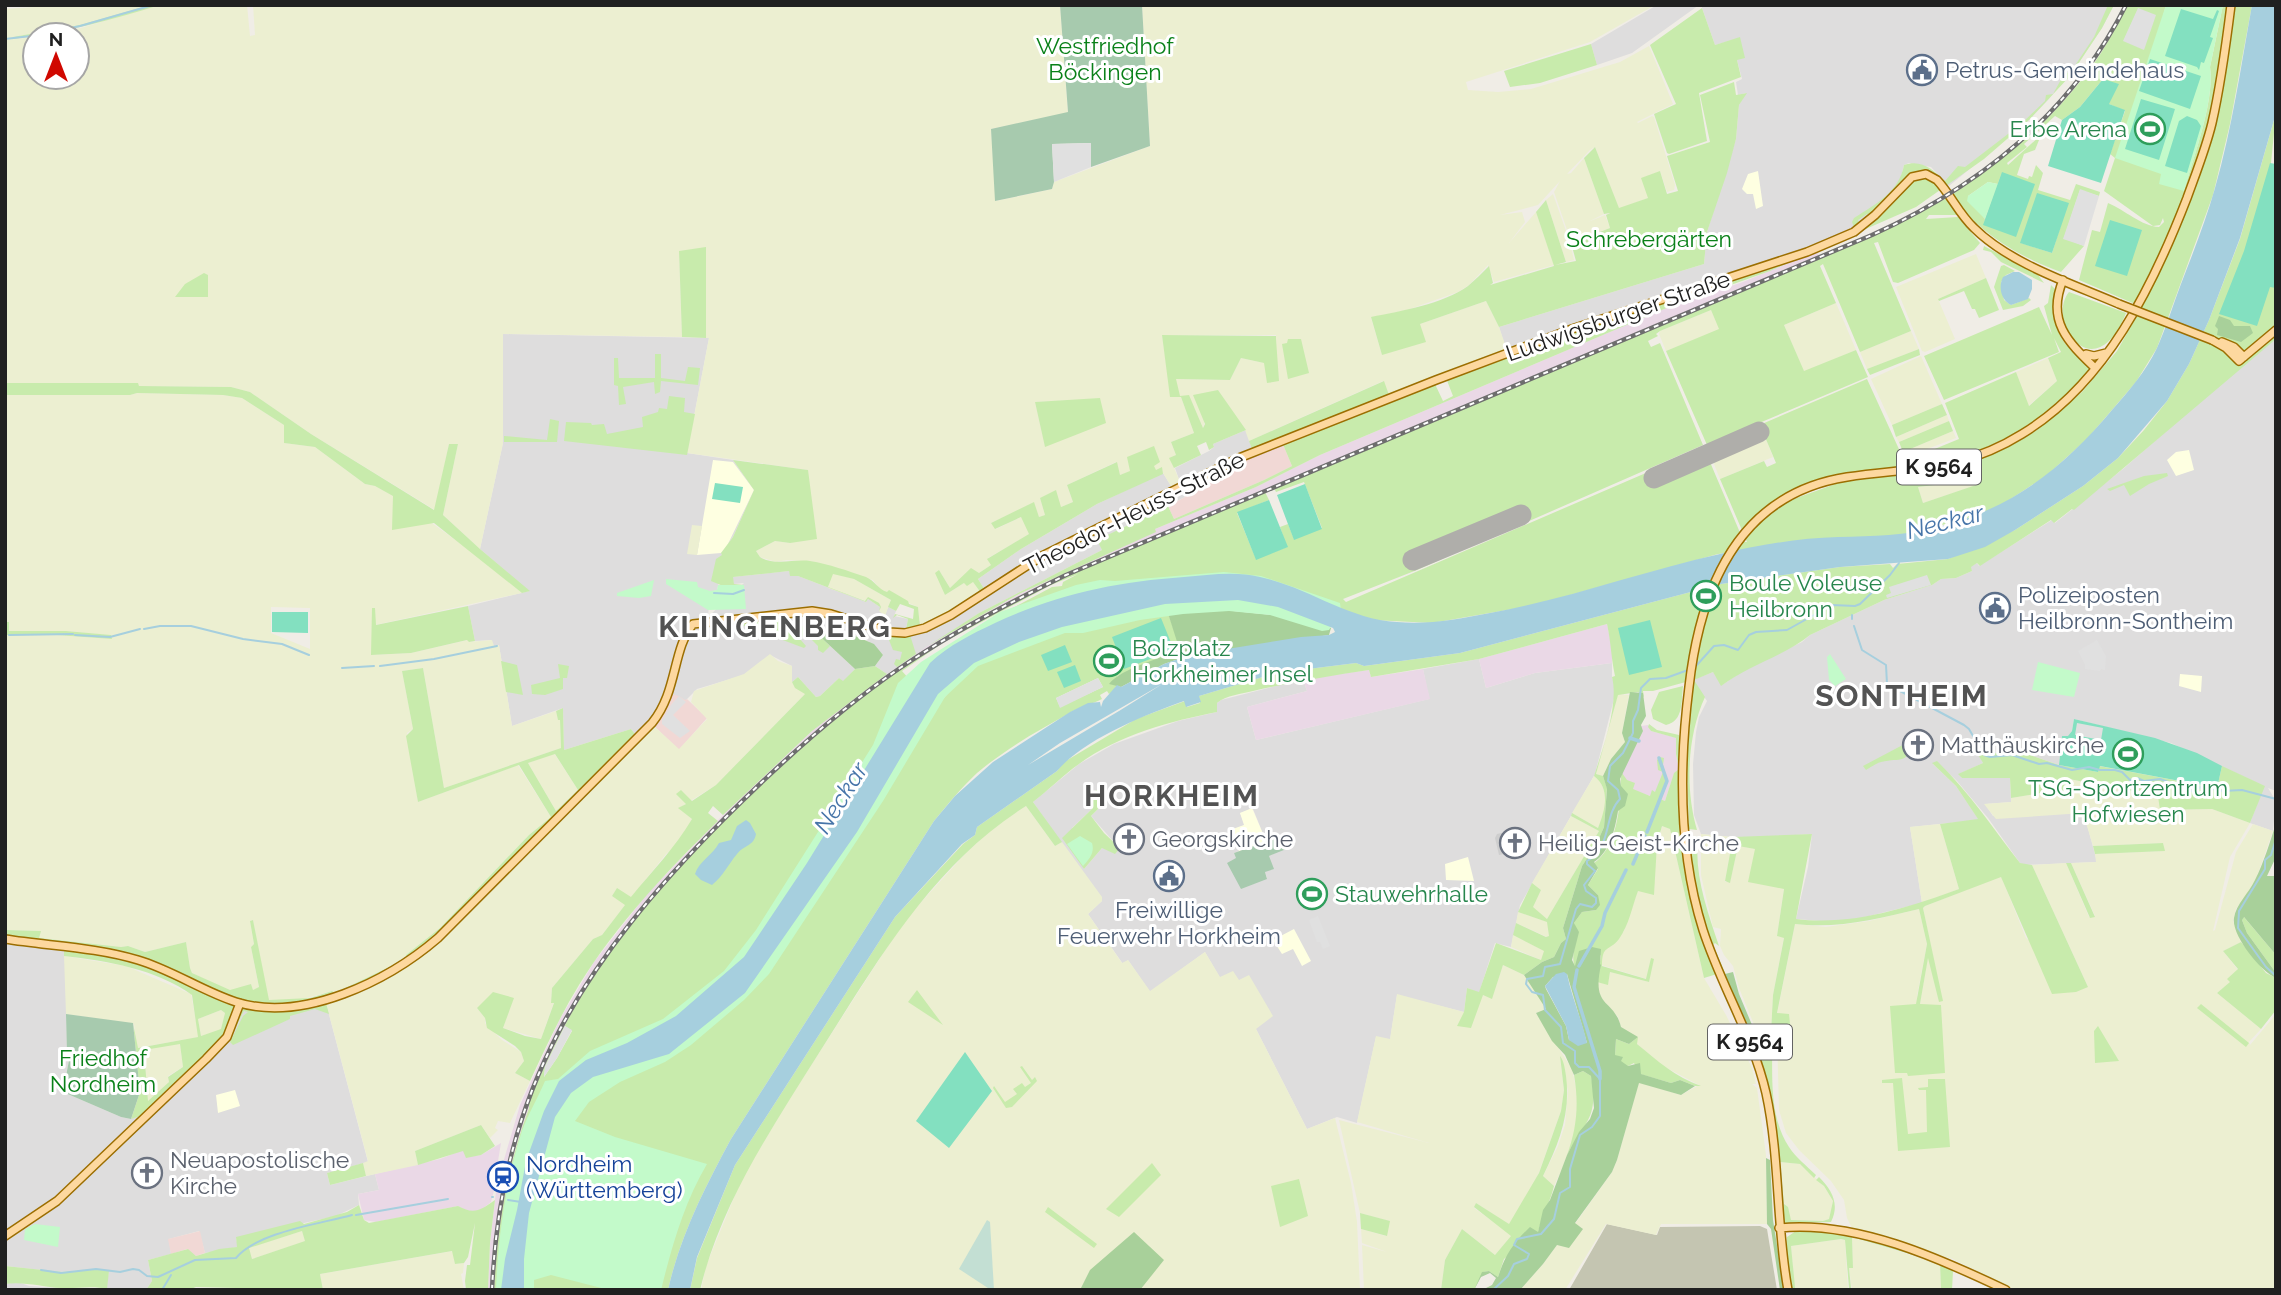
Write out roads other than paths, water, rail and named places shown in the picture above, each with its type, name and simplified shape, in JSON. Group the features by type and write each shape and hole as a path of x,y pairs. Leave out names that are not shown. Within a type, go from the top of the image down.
{"main road":[{"name":"K 9564","path":"1779,1228 1770,1111 1752,1047 1703,929 1690,874 1684,788 1689,686 1702,615 1717,575 1736,543 1766,513 1804,489 1840,478 1937,467 1991,451 2039,423 2078,389 2107,353 2147,287 2179,220 2212,127 2231,5"},
{"name":"Ludwigsburger Straße","path":"1281,440 1583,325 1807,252 1854,232 1875,215 1912,177 1926,174 1937,180 1974,229 1997,247 2050,275"},
{"path":"2050,275 2212,340 2243,349 2257,346"},
{"path":"2050,275 2059,292"},
{"path":"2066,281 2059,292 2058,305 2059,321 2064,335 2097,366"},
{"path":"2058,305 2066,281"},
{"path":"2241,359 2276,330"},
{"path":"2212,340 2241,359"},
{"path":"2234,347 2241,359"},
{"path":"2084,353 2094,356 2107,353"},
{"name":"Theodor-Heuss-Straße","path":"240,1003 278,1008 316,1003 409,962 438,938 652,723 665,705 686,635 693,624 812,611 889,632 907,633 925,628 951,615 1060,547 1228,463 1281,440"},
{"path":"5,939 105,952 136,959 240,1003 224,1040 187,1079 57,1201 5,1236"},
{"path":"222,997 233,1008 235,1017"},
{"path":"1779,1228 1790,1231 1805,1227"},
{"path":"1779,1228 1833,1228 1937,1258 2006,1290"},
{"path":"1779,1228 1788,1290"},
{"path":"1782,1250 1790,1231"}],"water":[{"path":"2252,5 2276,5 2276,113 2240,238 2209,320 2189,364 2167,401 2118,458 2083,486 1985,547 1948,559 1840,567 1721,584 1460,653 1364,666 1356,663 1276,673 1199,696 1201,702 1186,707 1184,701 1099,738 977,827 975,835 962,844 895,917 735,1165 697,1257 690,1290 668,1290 686,1231 731,1139 934,821 955,796 993,762 1070,712 1088,703 1100,702 1101,707 1117,685 1121,687 1164,664 1190,655 1335,632 1333,628 1278,607 1238,600 1165,604 1062,627 1019,642 974,663 938,694 857,832 745,993 669,1054 593,1077 571,1093 555,1117 529,1213 524,1290 501,1290 526,1161 544,1111 559,1081 586,1060 627,1043 676,1016 744,957 807,863 930,663 961,640 1041,604 1087,591 1159,579 1232,574 1251,575 1278,582 1379,620 1409,623 1467,617 1519,607 1691,561 1779,542 1889,535 1939,527 1990,509 2035,483 2094,431 2125,396 2153,356 2215,188 2231,120","holes":["1164,683 1028,765 1060,743"]},
{"path":"2019,272 2032,280 2032,289 2028,299 2011,305 2001,293 2001,285 2003,277"},
{"path":"746,820 756,834 753,841 740,851 712,885 701,880 695,874 699,866 719,843 731,840 737,826"},
{"path":"1556,974 1567,974 1587,1043 1578,1046 1569,1040 1566,1026 1545,986"}],"waterway":[{"path":"91,23 153,5"},
{"path":"5,39 21,37"},
{"path":"1696,666 1714,646 1724,645 1738,650 1749,635 1756,632 1787,630 1832,605 1860,604 1899,563"},
{"path":"714,593 733,594 744,590"},
{"path":"144,629 191,626 243,639 282,644 309,655"},
{"path":"1854,626 1862,650 1886,665 1887,684 1964,725 1984,755 2012,755 2039,764 2047,763 2072,770 2089,767 2115,770 2122,772 2130,780 2160,779 2192,791 2201,787 2223,791 2242,790 2276,799"},
{"path":"75,635 110,637 140,629"},
{"path":"9,635 73,634"},
{"path":"380,666 434,659 497,646"},
{"path":"342,668 374,666"},
{"path":"1493,1290 1508,1276 1514,1264 1527,1259 1529,1254 1514,1245 1517,1239 1541,1234 1554,1219 1560,1193 1570,1187 1570,1169 1580,1135 1592,1127 1600,1116 1600,1079 1589,1067 1579,1067 1575,1063 1575,1051 1563,1043 1561,1027 1545,1010 1543,995 1532,992 1526,984 1527,979 1543,976 1545,967 1560,964 1576,909 1580,904 1592,907 1596,903 1596,898 1586,891 1584,885 1595,871 1587,861 1601,847 1611,814 1620,799 1618,790 1608,781 1610,766 1623,753 1633,733 1633,721 1638,710 1641,688 1650,679 1666,678 1688,670"},
{"path":"1630,738 1639,741"},
{"path":"1647,832 1667,781 1659,758"},
{"path":"1633,864 1645,836"},
{"path":"2276,839 2271,855 2265,860 2265,869 2239,911 2238,928 2266,967 2276,976"},
{"path":"1579,966 1602,926 1605,913 1626,870"},
{"path":"1577,970 1574,987 1600,1071 1600,1079"},
{"path":"356,1215 448,1199"},
{"path":"508,1200 521,1202"},
{"path":"41,1270 61,1273 96,1269 120,1272 133,1269 147,1276 158,1277 195,1260 236,1258 246,1249 273,1235 352,1215"},
{"path":"162,1290 171,1275"}],"railway":[{"path":"492,1290 499,1217 512,1150 533,1089 559,1031 592,976 630,923 674,871 787,759 853,702 940,642 1066,575 1872,235 1912,215 1986,169 2050,112 2079,79 2104,44 2126,5"}],"place":[{"name":"Petrus-Gemeindehaus","path":"1922,70"},
{"name":"Erbe Arena","path":"2150,129"},
{"name":"Boule Voleuse Heilbronn","path":"1706,596"},
{"name":"Polizeiposten Heilbronn-Sontheim","path":"1995,608"},
{"name":"Bolzplatz Horkheimer Insel","path":"1109,661"},
{"name":"Matthäuskirche","path":"1918,745"},
{"name":"TSG-Sportzentrum Hofwiesen","path":"2128,754"},
{"name":"Georgskirche","path":"1129,839"},
{"name":"Heilig-Geist-Kirche","path":"1515,843"},
{"name":"Freiwillige Feuerwehr Horkheim","path":"1169,876"},
{"name":"Stauwehrhalle","path":"1312,894"},
{"name":"Neuapostolische Kirche","path":"147,1173"},
{"name":"Nordheim (Württemberg)","path":"503,1177"}],"district":[{"name":"KLINGENBERG","path":"775,627"},
{"name":"SONTHEIM","path":"1902,696"},
{"name":"HORKHEIM","path":"1172,796"}],"park label":[{"name":"Westfriedhof Böckingen","path":"1105,59"},
{"name":"Schrebergärten","path":"1649,239"},
{"name":"Friedhof Nordheim","path":"103,1071"}],"water label":[{"name":"Neckar","path":"1945,522"},
{"name":"Neckar","path":"841,798"}]}
